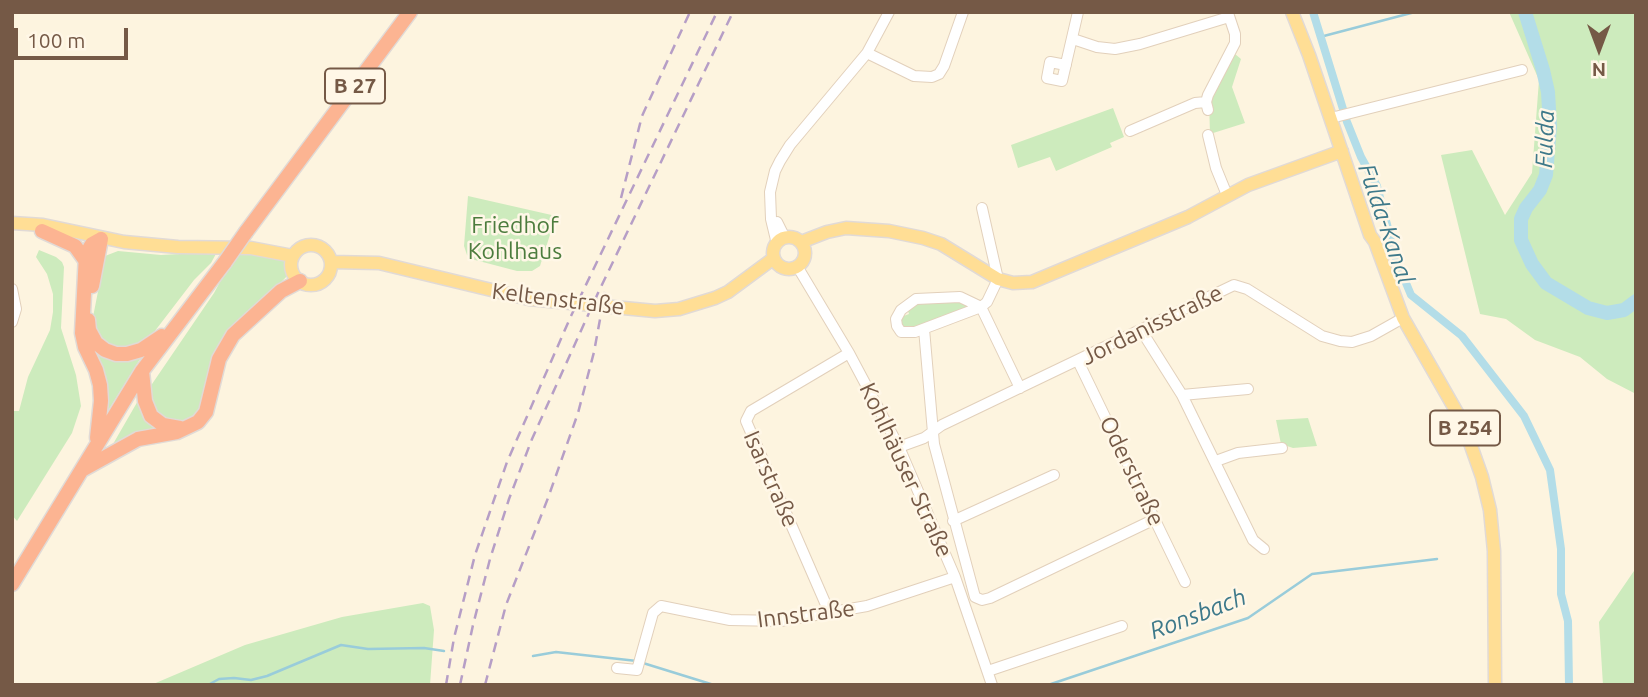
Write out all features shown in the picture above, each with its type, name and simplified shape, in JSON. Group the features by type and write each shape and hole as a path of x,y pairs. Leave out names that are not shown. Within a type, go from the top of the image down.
{"highway":[{"name":"B 27","path":"12,584 142,371 410,12"},
{"path":"41,231 75,246 85,260"},
{"path":"95,446 101,393 96,370 85,348 82,333 85,260 88,248 101,239"},
{"path":"101,239 88,319 89,330 96,343 110,352 127,354 141,349 172,329"},
{"path":"81,471 138,439 191,427 206,412 219,359 227,342 244,322 296,277"},
{"path":"142,371 145,401 151,416 170,428 191,427"}],"main road":[{"name":"B 254","path":"1292,12 1340,116 1342,151 1370,235 1376,242 1400,320 1451,416 1477,483 1486,548 1488,685"},
{"path":"801,242 846,228 889,230 941,244 998,279 1023,284 1048,277 1188,217 1260,180 1342,151"},
{"name":"Keltenstraße","path":"16,224 86,241 101,239 168,246 251,248 293,256 302,247 314,245 326,251 331,262 379,263 529,299 654,311 679,309 715,298 734,288 774,258"},
{"name":"Keltenstraße","path":"16,224 43,225 101,239"},
{"path":"793,238 801,242 805,253 803,261 797,266 784,268 774,258 774,249 781,241 793,238"},
{"path":"293,256 296,277 308,285 321,282 330,274 331,262"},
{"name":"B 254","path":"1400,320 1463,423 1482,477 1490,510 1494,551 1495,685"}],"street":[{"path":"781,241 771,212 771,182 783,154 867,52 889,12"},
{"path":"867,52 914,76 932,77 939,74 944,66 963,12"},
{"path":"1066,65 1078,12"},
{"path":"1073,38 1097,47 1115,49 1140,44 1229,15 1235,34 1234,47 1207,106 1195,103 1130,131"},
{"path":"1340,116 1521,70"},
{"path":"1208,135 1216,168 1227,195"},
{"path":"982,208 998,279 993,292 981,307 923,329 904,332 897,326 901,310 916,299 960,297 981,307 1020,388"},
{"name":"Kohlhäuser Straße","path":"797,266 849,353 899,447 955,577 992,685"},
{"name":"Jordanisstraße","path":"899,447 924,438 1020,388 1234,285 1247,289 1309,328 1332,339 1352,342 1371,336 1400,320"},
{"path":"12,289 16,309 12,322"},
{"path":"923,329 934,444 975,597 984,600 1155,519"},
{"path":"1141,330 1182,396 1253,540 1264,548"},
{"name":"Isarstraße","path":"830,614 746,421 751,411 849,353"},
{"name":"Oderstraße","path":"1078,361 1185,582"},
{"path":"1182,396 1248,389"},
{"path":"1216,461 1238,453 1282,448"},
{"path":"953,521 1054,475"},
{"name":"Innstraße","path":"617,668 638,670 653,613 657,607 664,605 730,620 781,621 867,606 955,577"},
{"path":"988,671 1122,625"}],"green space":[{"path":"1509,12 1636,12 1636,394 1607,379 1580,357 1535,340 1506,319 1480,314 1441,155 1472,150 1505,215 1532,173 1539,80"},
{"path":"1235,54 1241,59 1232,87 1245,123 1210,134 1209,100 1228,59"},
{"path":"1113,108 1124,137 1110,143 1112,147 1056,171 1050,157 1018,168 1011,145"},
{"name":"Friedhof Kohlhaus","path":"468,196 556,216 540,266 532,271 517,271 475,260 467,255 464,246"},
{"path":"39,250 56,257 64,267 61,328 76,375 81,406 72,433 17,521 12,515 12,411 19,411 28,377 50,330 53,312 53,294 47,274 36,257"},
{"path":"118,251 161,255 217,252 148,340 123,350 104,345 92,322 105,256"},
{"path":"247,252 284,260 289,267 288,275 234,325 195,417 187,422 170,424 150,408 150,387 214,293 232,260 238,254"},
{"path":"962,301 967,308 912,330 903,330 899,321 901,317 909,314 907,308 918,303"},
{"path":"92,346 145,351 103,419"},
{"path":"139,399 162,428 109,451"},
{"path":"1308,418 1317,446 1293,448 1281,444 1276,420"},
{"path":"1636,568 1636,685 1603,685 1599,622"},
{"path":"423,603 430,606 434,630 430,685 151,685 245,645 342,617"}],"waterway":[{"name":"Fulda-Kanal","path":"1313,12 1347,122 1361,157 1377,186 1396,259 1411,295 1462,336 1524,416 1550,470 1561,549 1561,594 1568,621 1569,685"},
{"path":"1320,37 1415,12"},
{"name":"Fulda","path":"1525,12 1548,92 1550,126 1546,175 1540,190 1521,219 1521,240 1532,264 1546,283 1588,308 1607,313 1624,310 1636,301"},
{"name":"Ronsbach","path":"1048,685 1248,618 1312,574 1437,559"},
{"name":"Ronsbach","path":"208,685 219,679 251,680 267,676 341,645 368,649 424,648 444,651"},
{"name":"Ronsbach","path":"533,656 556,652 637,661"},
{"name":"Ronsbach","path":"643,663 714,685"}],"railway":[{"path":"621,198 642,116 690,12"},
{"path":"446,685 454,638 475,555 507,462 571,316 717,12"},
{"path":"460,685 490,559 532,439 598,293 733,12"},
{"path":"485,685 506,605 578,413 594,352 605,292"}]}
